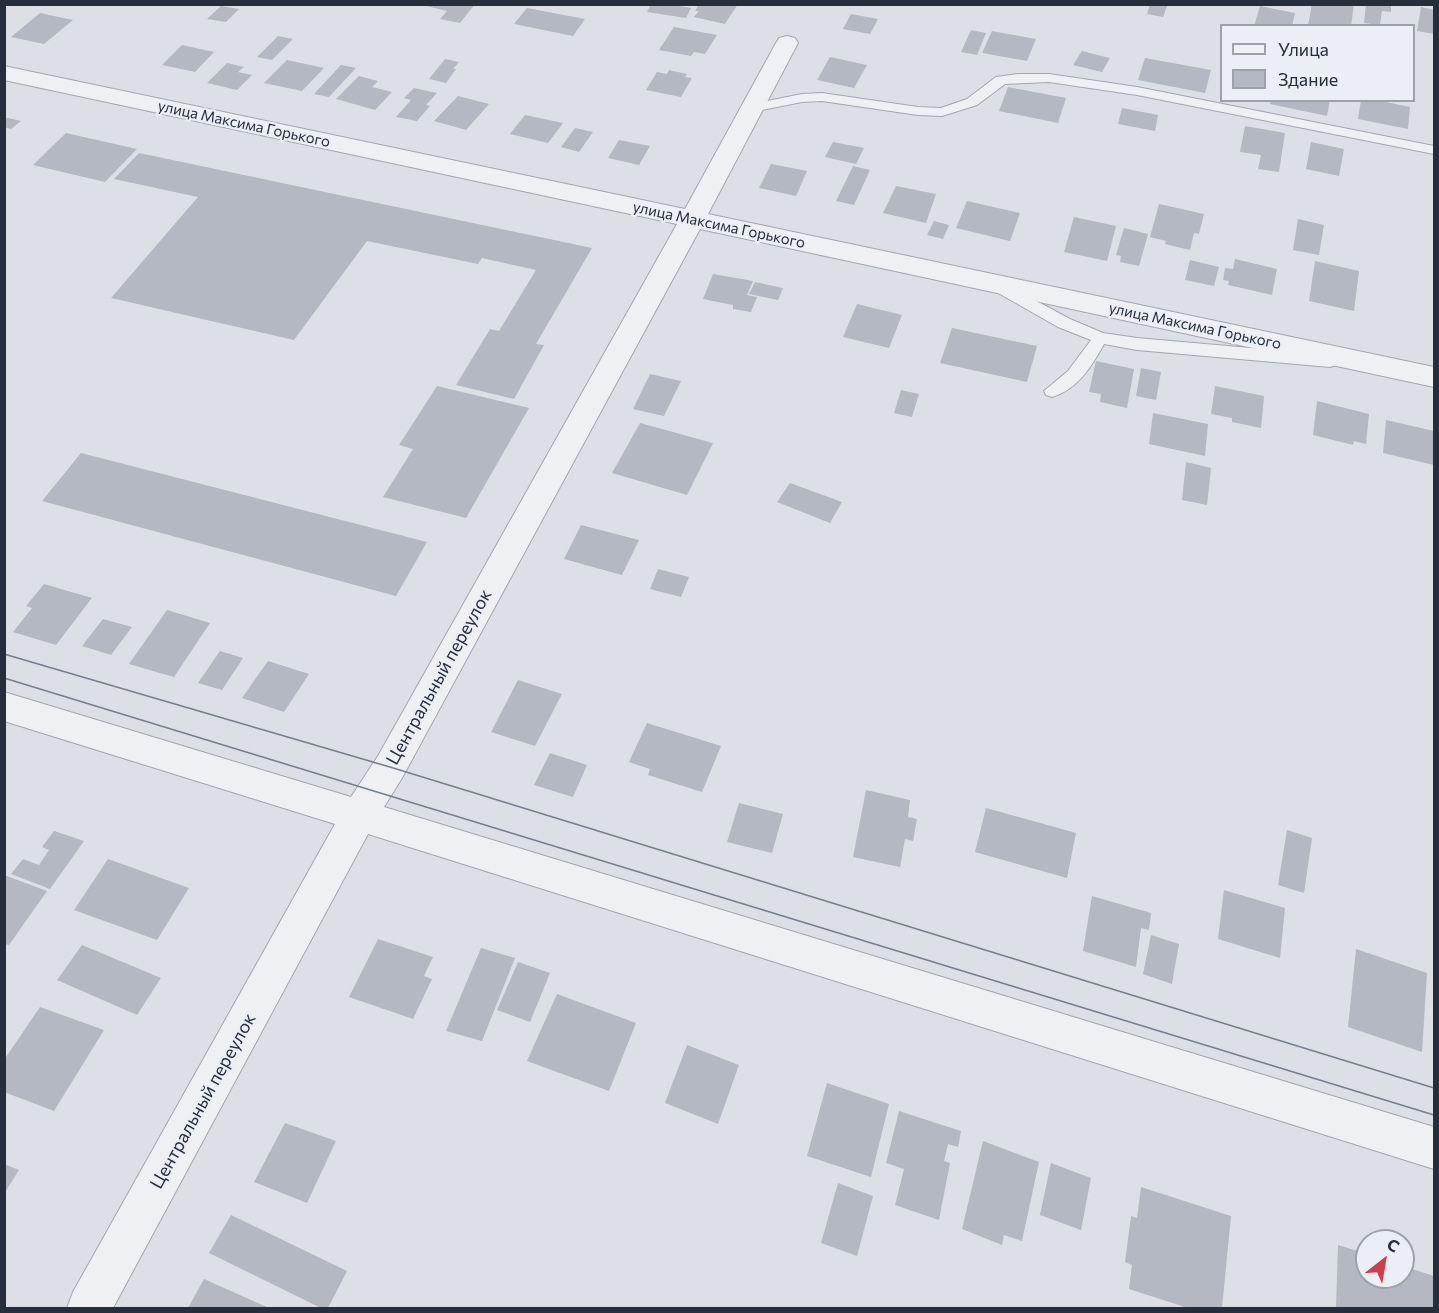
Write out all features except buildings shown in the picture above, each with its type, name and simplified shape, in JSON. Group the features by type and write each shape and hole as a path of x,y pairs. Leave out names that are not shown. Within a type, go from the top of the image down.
{"street":[{"name":"Центральный переулок","path":"89,1308 359,816 390,767 692,220 787,43"},
{"name":"улица Максима Горького","path":"4,73 1434,377"},
{"path":"4,706 1434,1148"}],"lane":[{"path":"752,108 802,98 822,97 918,111 942,112 972,102 1001,80 1049,78 1137,91 1434,150"},
{"path":"996,284 1064,322 1100,338 1137,344 1368,363"},
{"path":"1052,391 1060,387 1079,369 1100,338"}],"tram line":[{"path":"4,654 390,767 1434,1088"},
{"path":"4,678 1434,1115"}]}
